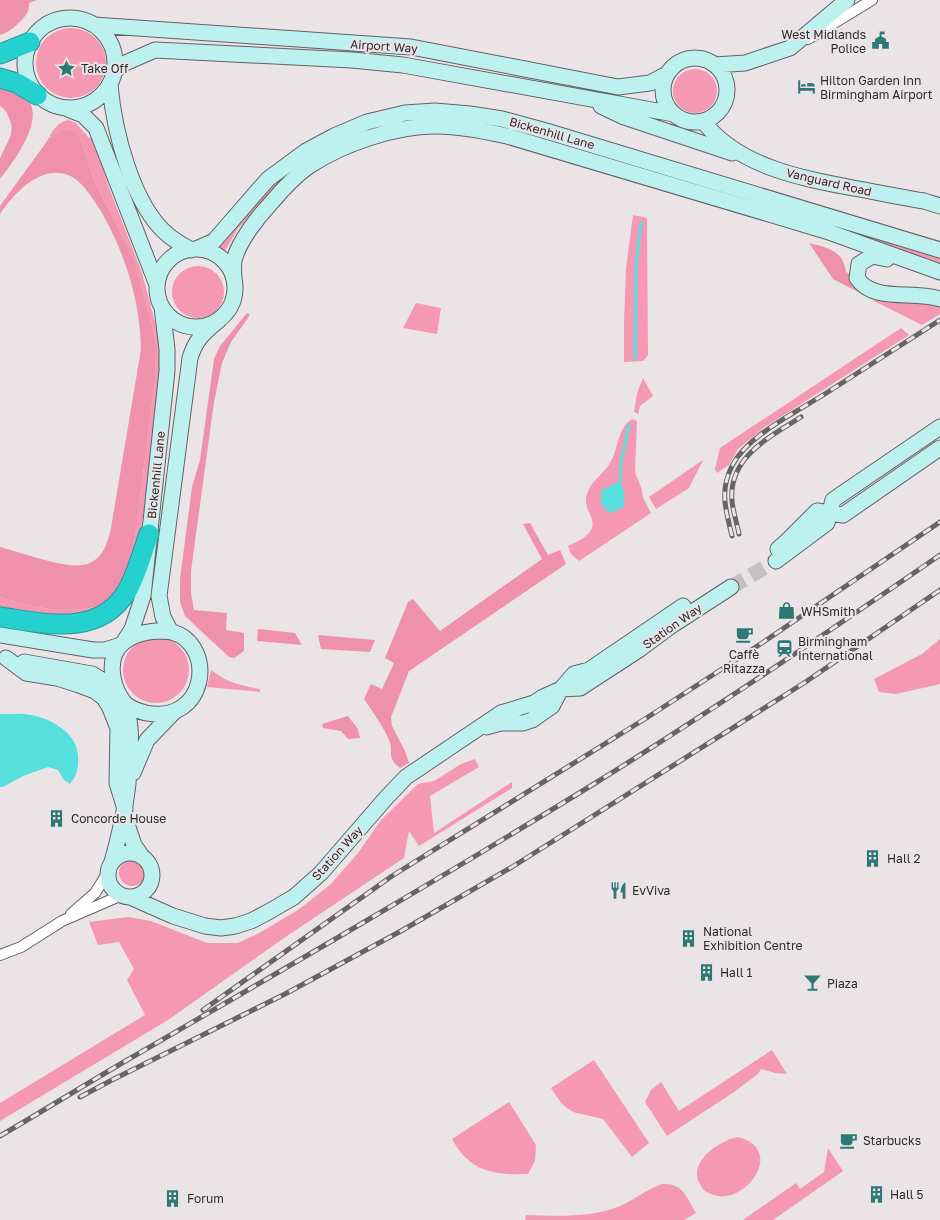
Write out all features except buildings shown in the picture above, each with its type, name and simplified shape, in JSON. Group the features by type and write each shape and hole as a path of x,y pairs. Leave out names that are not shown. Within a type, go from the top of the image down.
{"highway":[{"path":"0,54 30,42"},
{"path":"0,78 17,83 37,95"},
{"path":"0,617 60,624 84,623 97,618 113,608 126,592 149,534"}],"street":[{"path":"790,48 847,0"},
{"path":"716,65 745,63 790,48 825,30 872,0"},
{"path":"157,285 96,128 83,115 52,105 37,95 28,81 24,59 30,42 40,29 51,22 71,18 81,19 94,25 106,36 113,50 115,61 112,78 114,121 126,164 149,213 166,234 193,250"},
{"name":"Airport Way","path":"94,25 411,47 618,87 650,83 667,74"},
{"name":"Airport Way","path":"112,78 122,64 155,50 403,64 674,114"},
{"path":"699,58 707,60 716,65 723,74 727,86 726,100 718,113 703,121 692,122 681,118 674,114 666,103 663,90 667,74 674,66 687,59 699,58"},
{"path":"67,109 86,106 100,97 112,78"},
{"path":"576,95 624,116 754,162"},
{"name":"Bickenhill Lane","path":"193,250 214,241 268,179 306,151 334,136 367,122 405,113 435,112 470,114 502,119 546,131 940,250"},
{"name":"Vanguard Road","path":"703,121 716,136 754,162 799,177 940,206"},
{"name":"Bickenhill Lane","path":"234,280 234,260 240,246 256,221 287,186 308,167 356,142 405,130 434,126 471,129 507,136 826,231 940,272"},
{"path":"193,250 207,251 216,255 230,270 234,280 232,302 227,311 220,319 199,327 178,323 169,316 162,308 158,297 157,285 159,275 171,258 180,252 193,250"},
{"path":"918,264 872,256 859,264 857,278 862,286 873,292 911,294 940,299"},
{"name":"Bickenhill Lane","path":"123,642 132,629 143,596 167,371 168,349 162,308"},
{"name":"Bickenhill Lane","path":"172,632 163,617 159,596 190,358 194,344 220,319"},
{"path":"773,557 827,523 828,512 833,500 940,426"},
{"path":"828,512 843,515 940,448"},
{"name":"Station Way","path":"126,896 173,916 205,926 236,926 264,915 294,897 321,873 406,777 501,713 534,703 561,689 574,674 589,670 665,617 728,583"},
{"path":"0,635 93,650 105,650 145,632 156,630 172,632 192,646 200,667 198,687 185,707 174,712 154,714 133,709 124,703"},
{"path":"123,642 116,652 112,668 115,688 128,713 131,737 130,781 125,812 110,868 111,887 126,896"},
{"path":"3,658 92,674 115,688"},
{"path":"0,955 20,946 62,921 126,896 142,893 150,883 152,871 150,865 134,845 117,783 118,728 104,698 95,691 79,685 57,678 26,673 3,658"},
{"path":"130,781 148,740 174,712"},
{"path":"62,921 95,893 115,858 130,852 141,855"},
{"path":"150,883 159,900 173,916"}],"shaded area":[{"path":"0,0 37,0 29,3 28,11 20,22 8,32 0,35"},
{"path":"71,28 84,31 96,38 103,50 106,63 103,76 96,88 84,95 71,98 58,95 46,88 39,76 36,63 39,50 46,38 58,31"},
{"path":"691,69 699,69 711,75 717,91 711,107 699,113 691,113 679,107 673,95 673,87 679,75"},
{"path":"0,84 25,96 31,105 33,115 26,139 0,179 0,159 12,129 5,110 0,106"},
{"path":"440,118 473,120 508,127 940,257 940,268 508,131 410,124 280,182 237,230 225,251 218,246 276,181 322,148 380,125"},
{"path":"68,120 76,123 89,138 93,136 108,185 142,273 160,341 161,366 145,505 139,541 131,568 155,381 156,345 134,259 94,180 80,138 50,136 46,143 52,132 64,121"},
{"path":"66,130 73,131 80,138 94,180 134,259 156,345 155,381 131,568 110,603 96,607 68,610 42,608 0,597 0,547 66,565 86,564 95,560 101,553 107,543 111,528 141,349 138,312 124,260 101,211 87,190 78,181 68,175 58,173 38,177 20,190 0,214 0,206 50,137"},
{"path":"633,215 647,218 648,355 643,361 624,362 626,269"},
{"path":"809,243 838,254 842,259 846,272 852,275 858,292 833,279"},
{"path":"193,266 203,266 217,273 224,287 224,297 217,311 203,318 193,318 183,314 176,307 172,297 172,287 176,277 183,270"},
{"path":"872,300 909,303 932,302 940,306 940,314 922,325"},
{"path":"416,303 441,308 437,334 403,328"},
{"path":"247,313 250,315 231,342 222,363 214,402 191,571 191,593 194,610 227,613 226,630 244,633 244,651 234,658 229,657 185,616 180,602 180,579 192,487 200,460 214,359 220,346"},
{"path":"901,328 909,335 765,427 738,449 729,465 717,473 715,469 720,448"},
{"path":"643,378 653,396 640,406 638,414 634,412 637,393"},
{"path":"632,419 637,421 635,472 643,498 651,513 579,561 571,554 568,546 585,537 592,528 593,525 586,502 588,491 612,460 620,435 627,423"},
{"path":"703,460 689,488 656,509 649,497"},
{"path":"530,523 548,555 560,550 566,564 409,671 391,717 392,726 409,763 400,768 393,761 387,735 364,699 371,684 382,689 394,663 385,658 408,602 413,599 440,631 542,559 523,524"},
{"path":"0,597 42,608 68,610 96,607 110,603 84,619 0,613"},
{"path":"258,629 295,633 302,645 257,641"},
{"path":"318,635 375,640 370,652 321,649"},
{"path":"156,637 169,639 179,647 187,657 189,670 187,683 179,693 169,701 156,703 143,701 133,693 125,683 123,670 125,657 133,647 143,639"},
{"path":"940,639 940,684 896,694 879,692 874,679 922,654"},
{"path":"211,670 222,678 260,689 260,692 207,687"},
{"path":"348,716 358,729 360,738 348,739 341,731 323,728 322,724"},
{"path":"475,759 479,767 430,796 434,833 512,782 512,788 419,846 409,831 404,858 284,938 168,1020 0,1121 0,1103 145,1015 127,980 134,969 119,942 98,945 89,922 128,917 151,921 207,943 238,943 298,910 331,884 358,853 381,820 418,784 434,781 461,764"},
{"path":"132,860 141,864 145,873 141,882 132,886 123,882 119,873 123,864"},
{"path":"772,1050 787,1074 761,1069 758,1074 734,1092 667,1136 645,1102 651,1090 661,1082 679,1111"},
{"path":"594,1060 649,1143 632,1157 603,1119 572,1111 562,1104 551,1088"},
{"path":"509,1102 536,1145 535,1161 528,1174 504,1174 475,1165 459,1150 452,1139"},
{"path":"738,1137 753,1144 759,1154 760,1165 755,1176 747,1186 736,1193 723,1196 707,1192 701,1186 697,1176 702,1160 715,1147"},
{"path":"828,1148 843,1171 773,1220 743,1220 796,1183 800,1189 824,1172"},
{"path":"662,1184 669,1184 679,1188 696,1213 684,1220 525,1220 526,1215 549,1216 598,1213 625,1204"}],"water":[{"path":"620,481 625,494 623,508 609,513 601,504 601,491"},
{"path":"0,714 24,714 39,717 62,728 68,734 77,748 78,760 77,771 70,784 64,780 58,770 48,767 0,787"}],"waterway":[{"path":"635,358 636,265 641,223"},
{"path":"620,481 621,463 629,425"}],"tunnel":[{"path":"731,587 776,561"}],"railway":[{"path":"732,536 725,501 726,484 732,466 750,443 776,423 940,320"},
{"path":"739,534 732,501 733,486 737,472 753,450 801,417"},
{"path":"203,1010 392,876 648,717 762,643 940,522"},
{"path":"0,1136 423,887 597,782 770,671 940,555"},
{"path":"80,1097 285,994 401,931 512,867 804,683 940,590"}],"place":[{"name":"West Midlands Police","path":"880,41"},
{"name":"Take Off","path":"67,68"},
{"name":"Hilton Garden Inn Birmingham Airport","path":"806,87"},
{"name":"WHSmith","path":"787,611"},
{"name":"Caffè Ritazza","path":"744,635"},
{"name":"Birmingham International","path":"784,648"},
{"name":"Concorde House","path":"57,818"},
{"name":"Hall 2","path":"873,858"},
{"name":"EvViva","path":"618,890"},
{"name":"National Exhibition Centre","path":"689,938"},
{"name":"Hall 1","path":"706,972"},
{"name":"Piaza","path":"813,983"},
{"name":"Starbucks","path":"849,1140"},
{"name":"Hall 5","path":"876,1194"},
{"name":"Forum","path":"173,1198"}]}
